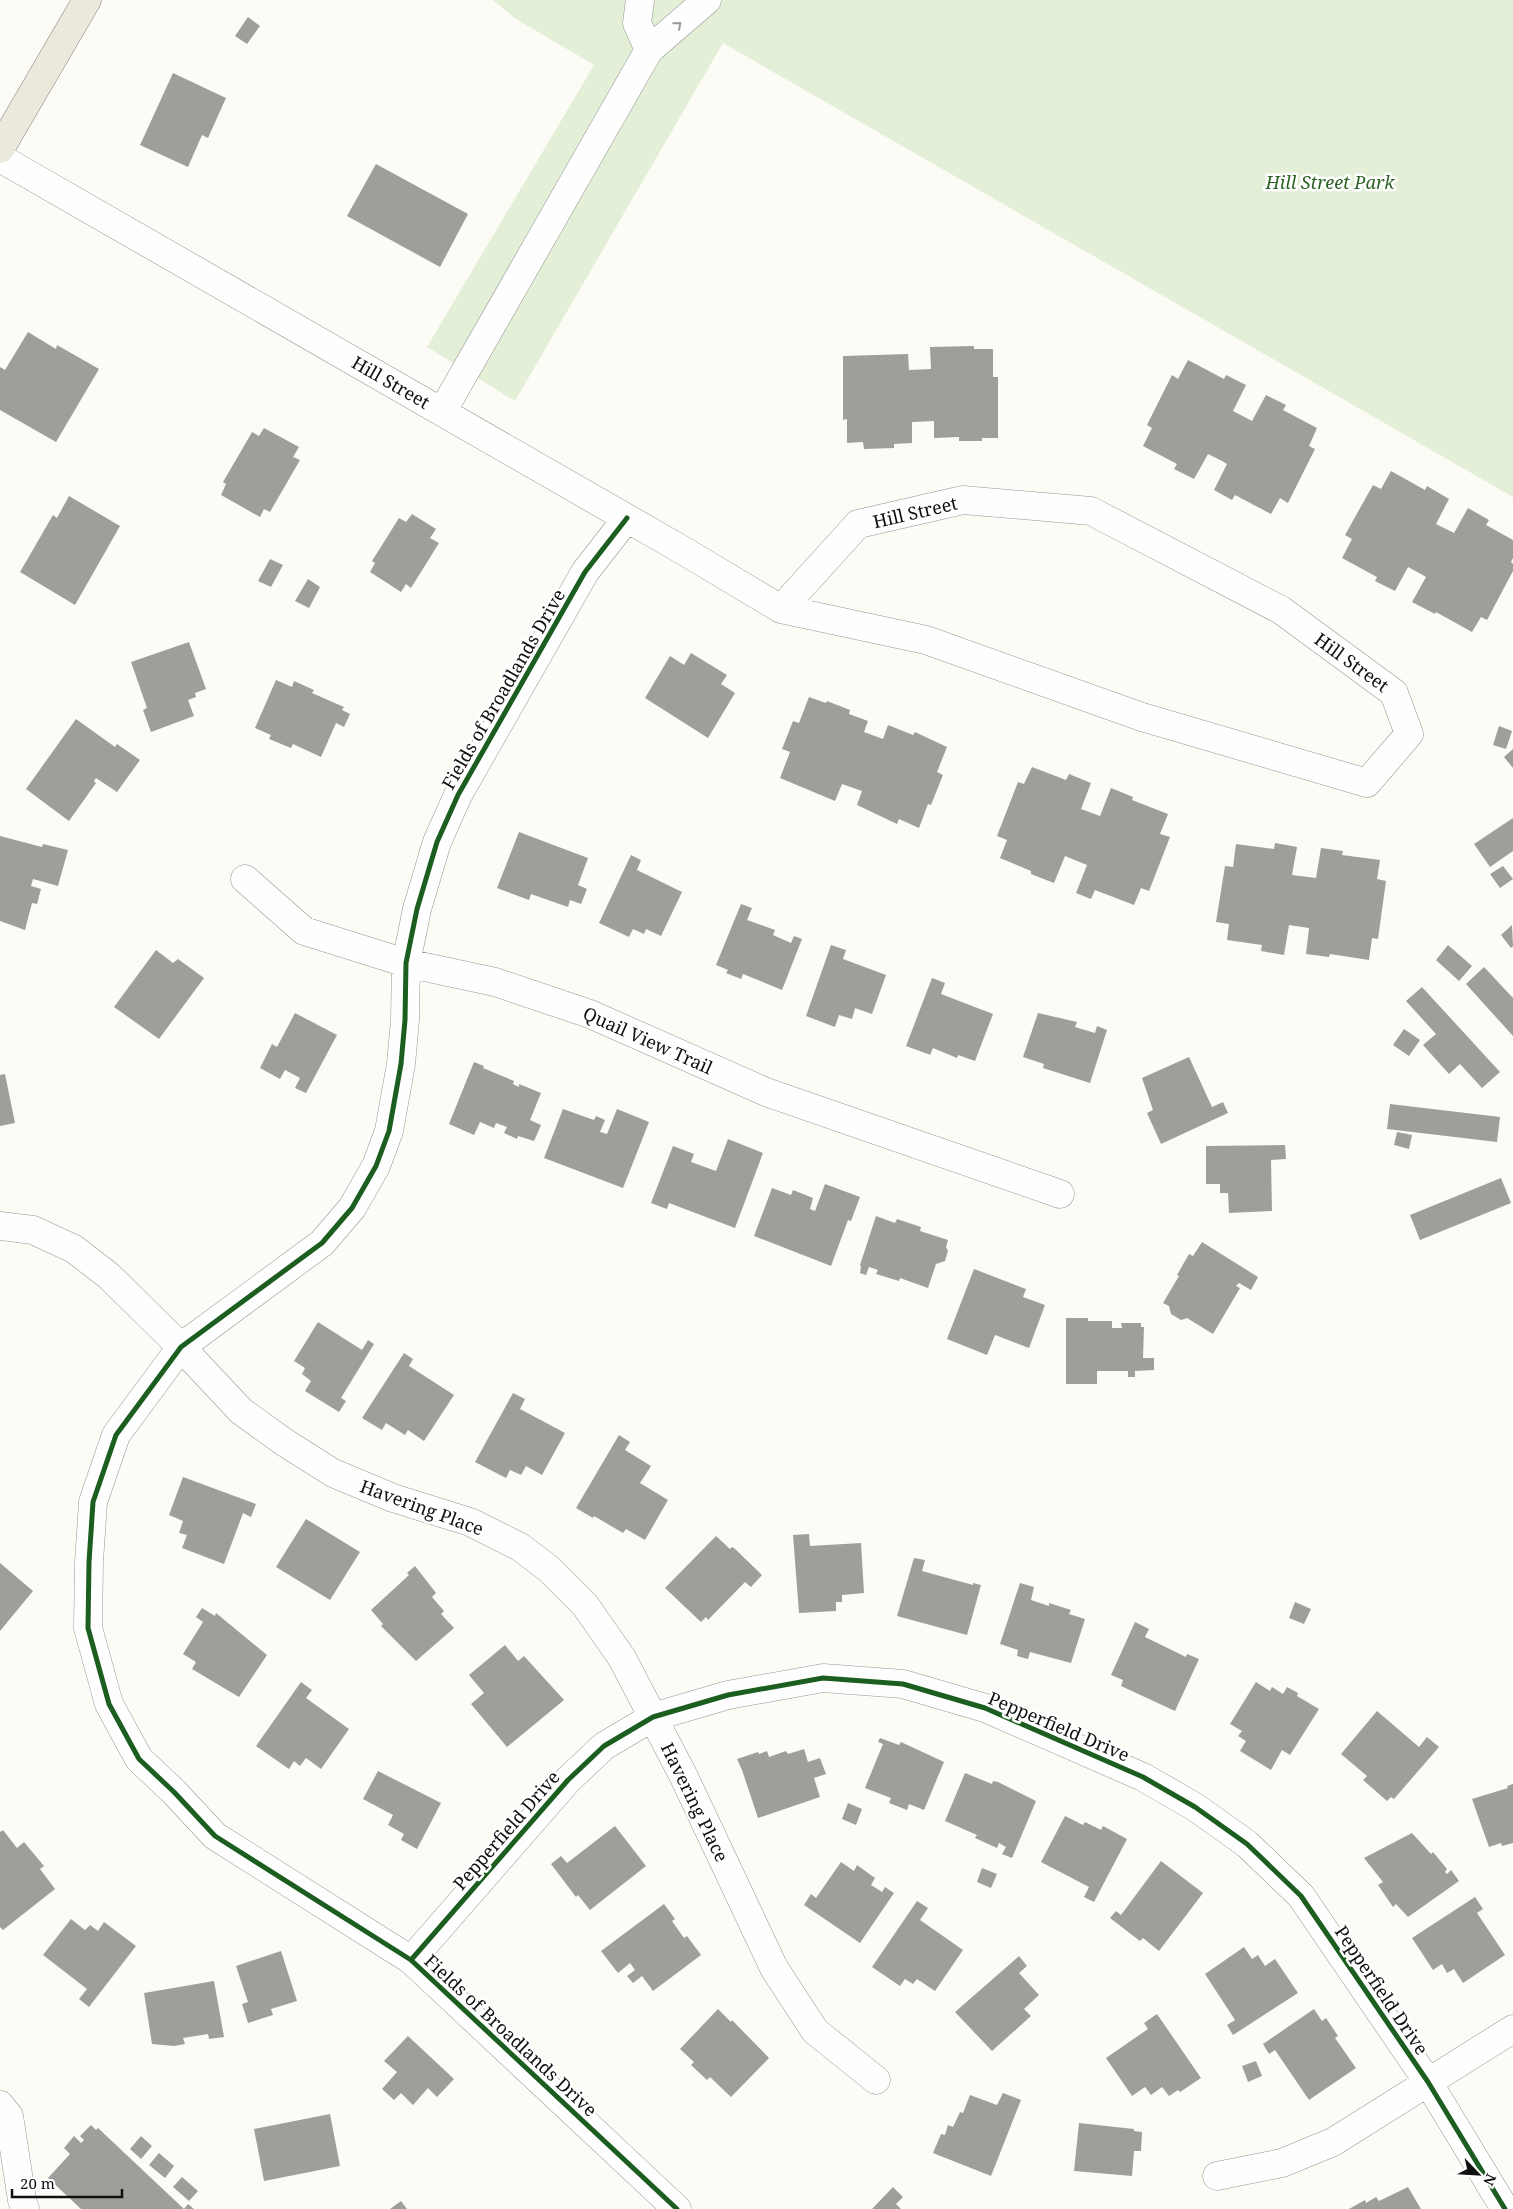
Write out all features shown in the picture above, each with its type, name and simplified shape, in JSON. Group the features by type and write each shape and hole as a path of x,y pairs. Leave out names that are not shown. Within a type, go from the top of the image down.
{"main road":[{"path":"0,148 86,0"}],"street":[{"path":"640,0 637,24 649,50"},
{"path":"442,412 649,50 707,0"},
{"name":"Hill Street","path":"0,158 626,518 781,610 926,640 1142,717 1367,783 1409,734 1394,693 1281,610 1091,511 963,500 858,524 781,610"},
{"name":"Fields of Broadlands Drive","path":"626,518 585,572 458,795 438,842 417,909 406,962 405,1020 401,1064 389,1131 376,1166 352,1208 322,1243 181,1347 116,1435 93,1502 89,1562 88,1628 109,1704 139,1758 215,1836 411,1960 677,2209"},
{"name":"Quail View Trail","path":"245,879 304,931 406,962 496,982 590,1014 766,1092 1060,1194"},
{"name":"Havering Place","path":"0,1226 33,1230 74,1249 109,1276 181,1347 241,1411 284,1442 333,1473 393,1498 470,1522 520,1547 549,1568 584,1605 622,1658 653,1716 774,1968 814,2031 876,2080"},
{"name":"Pepperfield Drive","path":"411,1960 568,1780 604,1746 653,1716 728,1695 823,1678 903,1684 985,1708 1143,1777 1195,1807 1247,1844 1301,1896 1428,2082 1505,2209"},
{"path":"1216,2176 1282,2163 1333,2142 1513,2029"},
{"path":"3,2112 25,2209"}],"green space":[{"name":"Hill Street Park","path":"493,0 1513,0 1513,497 723,43 515,401 427,347 594,65 516,19"}],"building":[{"path":"248,17 260,26 247,44 235,36"},
{"path":"173,73 226,98 208,138 202,135 188,167 140,145"},
{"path":"376,164 468,214 440,267 347,216"},
{"path":"28,332 56,349 57,345 99,369 56,442 0,410 0,367 5,370"},
{"path":"974,346 974,349 993,349 993,377 998,377 998,438 982,438 982,441 959,441 959,437 934,438 934,421 912,422 912,443 894,444 894,448 864,449 863,442 847,443 847,419 843,420 843,356 908,354 909,370 931,369 930,347"},
{"path":"1188,360 1224,379 1226,375 1246,385 1233,411 1252,421 1266,395 1286,405 1283,410 1317,428 1309,446 1315,449 1288,503 1280,498 1271,514 1235,495 1232,500 1214,490 1227,464 1220,460 1208,454 1194,479 1174,469 1177,464 1143,446 1152,428 1147,425 1172,375 1178,379"},
{"path":"264,428 299,447 293,457 300,460 270,512 264,509 260,517 221,495 226,484 223,482 252,432 259,436"},
{"path":"1391,471 1425,490 1427,486 1449,499 1436,524 1454,533 1468,508 1489,520 1486,525 1513,540 1513,558 1511,562 1513,564 1513,571 1487,620 1481,617 1472,632 1436,612 1435,614 1412,602 1426,577 1421,574 1408,567 1395,591 1375,581 1377,577 1342,558 1352,539 1345,535 1373,485 1381,489"},
{"path":"69,496 120,526 75,605 20,572 53,515 57,518"},
{"path":"412,514 436,529 430,538 439,543 411,588 406,584 401,592 370,572 375,563 372,561 399,518 406,522"},
{"path":"270,559 283,565 271,587 258,581"},
{"path":"308,579 320,587 309,608 295,601"},
{"path":"189,642 206,689 195,693 196,697 188,700 194,716 151,732 143,710 147,708 131,662"},
{"path":"691,653 727,675 721,684 735,693 708,738 645,698 670,656 684,665"},
{"path":"276,680 292,687 294,681 314,690 312,693 344,707 342,710 350,714 344,727 336,723 321,757 293,744 291,748 269,739 271,735 255,728"},
{"path":"809,697 826,703 827,701 850,710 849,714 868,721 864,732 883,739 888,725 913,735 915,732 947,747 937,772 943,775 931,805 928,804 919,828 899,819 897,824 857,805 862,791 842,784 835,801 780,778 790,752 782,749 793,721 799,723"},
{"path":"76,719 115,747 117,744 140,760 117,792 96,778 94,781 96,783 69,821 26,789"},
{"path":"1499,726 1512,731 1506,749 1493,745"},
{"path":"1513,749 1513,768 1504,757"},
{"path":"1032,767 1066,780 1069,774 1091,783 1081,809 1100,816 1111,788 1133,797 1132,800 1168,814 1160,834 1170,837 1149,891 1141,888 1134,905 1095,890 1091,899 1076,893 1087,865 1065,856 1054,883 1000,858 1007,840 997,836 1018,782 1024,784"},
{"path":"1513,818 1513,851 1490,867 1474,844"},
{"path":"519,832 588,858 578,885 587,889 581,904 570,900 568,907 531,894 529,900 497,888"},
{"path":"0,836 42,847 43,844 68,850 58,886 33,879 31,886 41,889 37,904 32,903 25,930 0,921"},
{"path":"1275,843 1297,847 1292,875 1316,878 1321,848 1343,851 1342,855 1380,860 1377,879 1386,881 1378,939 1372,938 1369,960 1330,954 1329,957 1306,954 1309,928 1289,925 1284,955 1261,951 1262,945 1227,940 1229,924 1216,922 1225,866 1233,867 1236,844 1274,849"},
{"path":"631,855 641,860 637,870 682,892 661,936 646,929 644,934 633,929 629,937 599,923"},
{"path":"1503,866 1513,879 1500,888 1490,874"},
{"path":"741,904 752,908 747,920 775,930 773,935 791,943 794,936 802,939 782,990 743,974 741,979 726,973 728,970 716,965"},
{"path":"1512,925 1513,946 1511,948 1501,935"},
{"path":"831,945 846,950 843,959 886,975 872,1014 855,1008 852,1019 839,1015 835,1027 806,1016"},
{"path":"1448,945 1472,966 1459,981 1436,960"},
{"path":"156,950 173,963 178,959 204,978 159,1039 114,1007"},
{"path":"1484,967 1513,998 1513,1036 1466,984"},
{"path":"932,978 945,983 941,994 993,1014 975,1061 958,1055 957,1058 933,1048 930,1055 906,1046"},
{"path":"1422,987 1500,1072 1482,1088 1460,1064 1449,1074 1423,1045 1436,1034 1406,1001"},
{"path":"295,1013 337,1035 306,1093 295,1088 300,1078 285,1070 280,1079 260,1068 272,1044 277,1047"},
{"path":"1038,1013 1077,1022 1075,1027 1095,1033 1097,1026 1107,1030 1090,1083 1043,1068 1044,1064 1023,1057"},
{"path":"1404,1029 1420,1040 1409,1056 1393,1045"},
{"path":"1189,1057 1212,1107 1223,1102 1228,1113 1161,1144 1147,1113 1153,1110 1142,1078"},
{"path":"474,1062 484,1066 483,1068 514,1081 513,1084 519,1087 519,1084 541,1093 530,1120 541,1125 534,1141 518,1136 517,1139 504,1133 507,1127 496,1123 494,1128 480,1122 474,1135 449,1124"},
{"path":"5,1074 15,1123 0,1126 0,1075"},
{"path":"1390,1104 1500,1117 1497,1142 1387,1129"},
{"path":"563,1109 594,1120 596,1116 605,1120 600,1132 607,1134 617,1109 649,1122 623,1188 544,1158"},
{"path":"1397,1132 1412,1135 1409,1149 1394,1145"},
{"path":"728,1139 763,1153 735,1228 669,1203 667,1209 651,1203 673,1146 694,1154 691,1162 716,1171"},
{"path":"1285,1145 1286,1159 1271,1160 1272,1211 1229,1213 1228,1193 1220,1193 1220,1184 1206,1184 1206,1146"},
{"path":"1501,1178 1511,1203 1420,1240 1410,1215"},
{"path":"825,1184 860,1197 851,1221 848,1220 831,1266 754,1236 772,1188 791,1195 793,1190 813,1198 810,1209 815,1211"},
{"path":"876,1216 895,1223 897,1219 921,1227 920,1231 948,1240 946,1247 948,1251 945,1261 936,1264 928,1288 900,1278 899,1281 876,1274 878,1270 869,1267 866,1275 860,1273 860,1265"},
{"path":"1202,1242 1258,1277 1251,1290 1239,1283 1236,1286 1240,1288 1213,1334 1187,1318 1181,1320 1171,1314 1169,1306 1163,1303 1189,1254 1193,1256"},
{"path":"974,1269 1026,1289 1023,1297 1045,1305 1029,1348 995,1335 987,1355 947,1339"},
{"path":"1066,1318 1088,1318 1088,1321 1112,1321 1112,1328 1122,1328 1121,1323 1141,1323 1141,1327 1144,1327 1143,1358 1154,1358 1154,1370 1135,1371 1135,1377 1128,1377 1128,1371 1097,1371 1097,1384 1066,1384"},
{"path":"318,1322 362,1350 368,1340 374,1344 341,1398 346,1401 339,1412 305,1391 311,1381 302,1374 305,1368 294,1361"},
{"path":"404,1353 413,1359 409,1366 454,1395 424,1441 408,1430 405,1435 386,1423 382,1430 362,1418"},
{"path":"513,1393 525,1399 520,1409 565,1433 542,1475 526,1466 521,1475 510,1470 506,1478 475,1462"},
{"path":"619,1435 630,1442 625,1450 651,1466 640,1483 668,1500 645,1540 626,1529 623,1533 576,1508"},
{"path":"183,1477 256,1504 251,1517 243,1513 224,1564 182,1548 187,1535 179,1533 183,1521 169,1515"},
{"path":"306,1519 360,1552 330,1600 276,1567"},
{"path":"809,1534 810,1546 861,1543 864,1593 842,1595 842,1602 836,1602 836,1611 799,1613 793,1535"},
{"path":"716,1536 730,1549 734,1548 762,1575 751,1587 745,1582 708,1620 706,1617 701,1622 665,1588"},
{"path":"914,1558 925,1560 922,1571 973,1585 973,1583 981,1585 967,1635 897,1616"},
{"path":"0,1563 33,1591 0,1631"},
{"path":"415,1566 436,1593 432,1597 444,1611 441,1614 454,1628 416,1661 381,1626 383,1624 371,1610 409,1575 407,1573"},
{"path":"1020,1583 1034,1587 1031,1600 1071,1610 1069,1614 1085,1619 1071,1663 1030,1652 1028,1659 1017,1656 1018,1650 1000,1644"},
{"path":"1295,1602 1311,1609 1304,1624 1289,1618"},
{"path":"202,1608 215,1616 216,1613 267,1655 239,1697 192,1669 196,1662 183,1654 203,1622 196,1617"},
{"path":"1135,1622 1149,1629 1145,1637 1186,1657 1187,1654 1199,1659 1175,1711 1121,1686 1123,1680 1111,1675"},
{"path":"505,1645 518,1661 524,1656 564,1700 507,1747 471,1704 484,1693 469,1675"},
{"path":"301,1682 312,1690 306,1698 349,1729 321,1769 306,1758 300,1766 294,1761 289,1769 256,1746"},
{"path":"1256,1682 1270,1691 1272,1687 1283,1694 1287,1687 1298,1693 1297,1696 1319,1709 1290,1755 1282,1750 1271,1770 1240,1751 1246,1741 1238,1736 1242,1731 1230,1724"},
{"path":"1377,1711 1419,1747 1427,1737 1439,1747 1394,1799 1391,1797 1387,1801 1363,1780 1367,1776 1341,1754"},
{"path":"880,1738 899,1745 901,1742 944,1762 924,1810 909,1804 907,1810 889,1803 891,1798 865,1788 883,1744 878,1742"},
{"path":"804,1749 808,1762 820,1758 826,1774 814,1778 820,1797 758,1818 737,1759 758,1752 759,1754 767,1751 769,1757 786,1751 788,1754"},
{"path":"378,1771 441,1803 417,1849 401,1840 404,1834 388,1825 393,1815 363,1799"},
{"path":"965,1773 992,1784 993,1781 998,1782 1036,1801 1012,1858 1002,1854 1006,1847 999,1843 997,1848 975,1838 977,1835 945,1821"},
{"path":"1513,1784 1513,1843 1502,1846 1501,1843 1489,1847 1472,1799 1508,1788 1507,1786"},
{"path":"848,1803 862,1809 856,1825 842,1819"},
{"path":"1065,1816 1083,1825 1085,1822 1101,1830 1103,1826 1127,1839 1094,1902 1084,1897 1089,1887 1041,1862"},
{"path":"615,1826 646,1866 590,1910 578,1895 576,1897 551,1864 561,1856 567,1863"},
{"path":"3,1830 17,1848 24,1842 44,1866 40,1869 55,1889 3,1930 0,1927 0,1832"},
{"path":"1412,1833 1431,1854 1433,1852 1447,1869 1445,1872 1447,1874 1451,1870 1459,1881 1408,1917 1396,1904 1393,1907 1378,1885 1383,1882 1364,1858"},
{"path":"1161,1861 1203,1893 1159,1951 1143,1938 1140,1941 1110,1918 1116,1911 1121,1915"},
{"path":"841,1862 854,1871 857,1865 875,1878 871,1885 882,1892 885,1887 894,1893 860,1943 804,1905 811,1894 816,1898"},
{"path":"982,1868 997,1874 991,1888 977,1882"},
{"path":"1475,1897 1483,1909 1477,1913 1505,1955 1463,1983 1454,1969 1447,1973 1442,1964 1433,1970 1412,1938"},
{"path":"917,1901 928,1908 920,1920 963,1950 935,1991 917,1979 913,1984 905,1979 900,1986 872,1967"},
{"path":"664,1904 675,1919 672,1921 684,1938 687,1936 701,1955 653,1991 642,1976 633,1983 627,1976 635,1970 630,1963 618,1973 601,1951"},
{"path":"71,1919 85,1930 90,1925 98,1931 104,1922 136,1946 89,2007 79,1999 87,1989 43,1955"},
{"path":"1244,1947 1252,1959 1258,1955 1265,1966 1275,1959 1298,1993 1233,2035 1227,2025 1235,2020 1205,1974"},
{"path":"281,1951 297,2001 271,2009 273,2015 248,2023 242,2004 248,2002 236,1966"},
{"path":"1019,1956 1027,1966 1019,1973 1039,1995 1024,2009 1031,2016 992,2051 955,2012"},
{"path":"214,1981 224,2037 209,2039 208,2034 183,2038 185,2044 174,2046 152,2044 144,1993"},
{"path":"718,2009 731,2022 732,2020 769,2058 731,2097 710,2077 707,2080 691,2065 694,2062 680,2049"},
{"path":"1314,2009 1322,2021 1326,2018 1338,2036 1335,2038 1356,2068 1309,2100 1275,2050 1269,2054 1263,2044"},
{"path":"1157,2014 1201,2078 1180,2092 1178,2090 1169,2096 1162,2087 1151,2095 1145,2087 1132,2096 1106,2058 1148,2029 1144,2023"},
{"path":"408,2036 454,2079 437,2097 428,2088 413,2105 401,2093 394,2100 382,2089 397,2072 384,2061"},
{"path":"1256,2061 1262,2076 1248,2082 1242,2066"},
{"path":"1003,2093 1021,2100 991,2176 933,2153 941,2134 945,2135 948,2125 953,2127 960,2112 963,2113 970,2095 997,2105"},
{"path":"330,2114 340,2166 264,2181 254,2129"},
{"path":"1079,2123 1134,2129 1134,2131 1142,2132 1141,2151 1134,2151 1132,2176 1074,2171"},
{"path":"91,2125 96,2130 98,2128 184,2209 81,2209 48,2178 70,2154 64,2148 74,2136 81,2143 84,2140 80,2136"},
{"path":"141,2136 152,2146 141,2159 130,2149"},
{"path":"159,2153 174,2166 165,2178 149,2165"},
{"path":"182,2177 198,2191 189,2201 173,2187"},
{"path":"893,2187 903,2197 896,2204 901,2209 872,2209"},
{"path":"1408,2187 1421,2209 1349,2209 1365,2200 1366,2203 1376,2197 1379,2201"},
{"path":"401,2201 407,2209 390,2209"},
{"path":"188,2204 194,2209 184,2209"}],"cycle path":[{"path":"627,518 585,572 458,795 437,842 417,909 406,963 405,1020 401,1064 389,1131 376,1166 352,1208 322,1243 181,1347 116,1435 93,1502 89,1562 88,1628 109,1704 139,1759 174,1792 215,1836 411,1960 677,2209"},
{"path":"411,1960 568,1780 604,1746 653,1717 728,1695 823,1678 903,1684 985,1708 1143,1777 1195,1807 1247,1844 1301,1896 1428,2082 1505,2209"}]}
